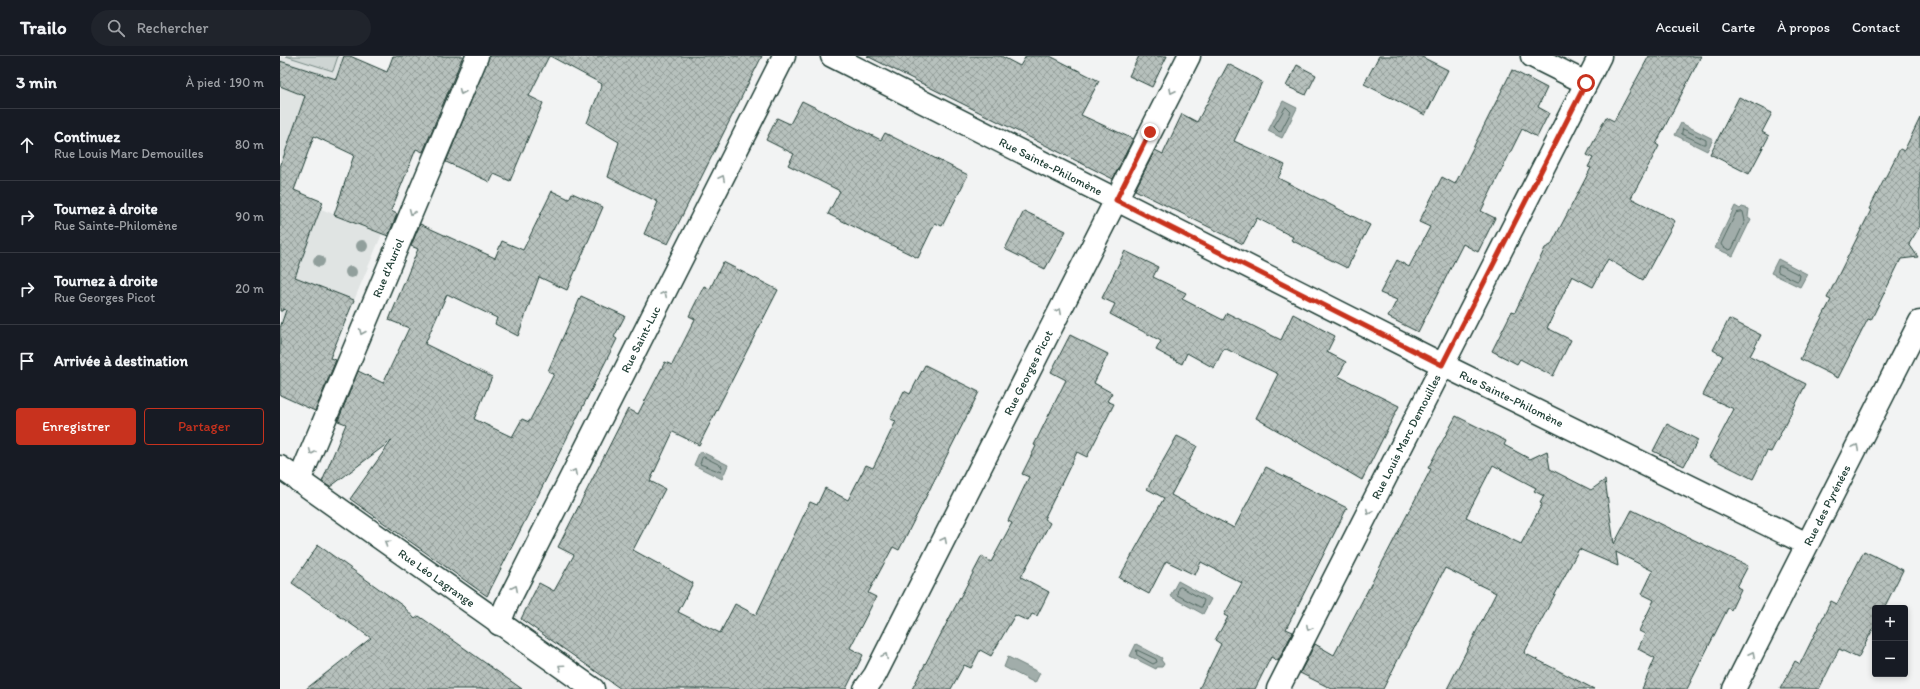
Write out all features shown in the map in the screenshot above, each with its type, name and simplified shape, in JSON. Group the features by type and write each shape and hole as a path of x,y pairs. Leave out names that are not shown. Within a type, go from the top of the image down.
{"street":[{"name":"Rue d'Auriol","path":"299,481 477,56"},
{"name":"Rue Saint-Luc","path":"499,624 506,606 784,56"},
{"name":"Rue Sainte-Philomène","path":"832,56 1442,365 1807,544"},
{"name":"Rue Georges Picot","path":"865,689 875,674 1189,56"},
{"path":"1532,56 1586,83"},
{"name":"Rue Louis Marc Demouilles","path":"1278,689 1600,56"},
{"name":"Rue des Pyrénées","path":"1734,689 1920,322"},
{"name":"Rue Léo Lagrange","path":"280,467 499,624 593,689"}],"shaded area":[{"path":"280,56 344,56 292,197 382,234 334,348 280,325"},
{"path":"286,56 338,56 333,71"}],"water":[{"path":"1283,101 1297,108 1282,138 1268,131"},
{"path":"1681,123 1713,139 1707,151 1675,135"},
{"path":"1735,206 1740,209 1742,207 1749,209 1748,217 1751,219 1733,256 1715,248"},
{"path":"1778,259 1807,274 1800,287 1771,273"},
{"path":"700,451 728,465 722,479 694,465"},
{"path":"1178,581 1211,599 1203,614 1170,596"},
{"path":"1136,644 1162,658 1161,660 1164,664 1162,667 1157,667 1156,669 1130,656"},
{"path":"1008,657 1040,673 1035,683 1004,667"}],"building":[{"path":"344,56 350,56 387,72 393,56 463,56 423,152 416,149 391,211 397,214 388,236 334,215 354,155 314,136 294,190 323,202 295,277 354,300 330,358 336,360 315,411 280,395 280,328 286,310 283,309 280,311 280,167 305,96 280,86 280,61 336,79"},
{"path":"489,56 549,56 529,96 543,103 510,181 494,174 490,182 446,162"},
{"path":"550,56 762,56 668,244 644,234 658,202 608,177 619,142 587,123 602,84"},
{"path":"867,56 1001,56 1020,66 1026,56 1050,56 1099,81 1081,115 1133,139 1113,179"},
{"path":"1139,56 1167,56 1152,87 1129,76"},
{"path":"1379,56 1420,56 1448,70 1425,115 1364,84"},
{"path":"1649,56 1701,56 1656,144 1659,146 1631,198 1675,221 1643,280 1608,259 1593,287 1572,276 1547,328 1571,340 1553,376 1520,359 1517,364 1492,351 1512,311 1515,312 1545,248 1551,245 1591,168 1588,167 1593,158 1587,155 1606,117 1614,121"},
{"path":"1228,64 1262,82 1234,141 1285,165 1278,178 1370,225 1347,268 1291,240 1293,237 1257,218 1243,244 1135,190 1155,150 1163,154 1182,114 1197,122"},
{"path":"1297,65 1316,75 1306,95 1286,86"},
{"path":"1512,70 1547,88 1538,107 1549,113 1537,137 1522,129 1481,211 1495,218 1478,252 1463,244 1418,332 1388,317 1397,300 1380,293 1397,260 1409,267 1430,227 1419,222 1442,177 1455,184"},
{"path":"1739,97 1772,113 1762,132 1769,136 1749,174 1710,154"},
{"path":"802,101 881,140 885,133 968,175 942,226 935,223 918,258 828,214 840,191 788,165 794,154 766,140 777,118 790,124"},
{"path":"1920,118 1920,226 1909,244 1918,257 1901,259 1871,320 1868,319 1838,378 1800,359 1831,300 1827,298 1871,210 1869,209 1900,149 1904,151"},
{"path":"552,191 569,199 572,193 603,207 567,290 539,277 518,336 495,324 497,318 447,294 425,344 492,377 474,419 512,437 522,419 529,422 554,374 548,371 581,296 625,316 614,337 617,339 487,596 350,499 392,440 330,487 322,482 346,424 338,421 358,371 383,383 409,328 389,320 418,249 411,246 420,224 495,258 502,241 523,250"},
{"path":"1024,211 1066,231 1045,269 1005,249"},
{"path":"1125,251 1158,267 1153,277 1186,293 1182,299 1223,320 1227,313 1281,340 1293,314 1335,336 1327,352 1346,362 1338,376 1399,406 1362,480 1256,418 1278,374 1224,348 1214,368 1187,353 1182,364 1156,350 1161,341 1110,314 1115,304 1102,298"},
{"path":"723,262 778,290 699,445 673,432 650,481 665,489 633,550 693,583 678,612 720,633 735,604 756,615 810,502 817,505 825,488 848,500 866,465 873,468 896,421 890,419 904,391 910,394 925,365 979,392 899,550 893,547 868,593 876,597 850,648 863,655 846,689 621,689 521,619 539,583 554,591 574,555 558,547 628,409 638,414 665,362 672,365 695,319 689,316 704,286 710,289"},
{"path":"1729,319 1761,335 1750,356 1806,384 1771,452 1767,451 1753,479 1709,457 1734,409 1703,395 1723,356 1713,350"},
{"path":"1070,335 1108,354 1094,383 1112,393 1107,401 1114,404 1087,457 1077,452 1044,519 1050,523 1021,577 1049,592 1037,616 1032,614 1028,621 1015,615 991,656 980,650 971,668 964,665 951,689 912,689 982,556 991,562 1012,523 1008,521 1029,477 1022,474 1036,446 1034,445 1066,380 1051,372"},
{"path":"1456,416 1506,441 1504,445 1530,459 1547,451 1550,469 1591,490 1605,480 1614,544 1632,510 1748,566 1737,587 1741,589 1731,610 1728,608 1687,689 1642,689 1655,658 1638,649 1645,634 1639,631 1654,600 1642,594 1653,571 1616,552 1618,566 1579,549 1524,653 1594,689 1447,689 1496,593 1445,568 1383,689 1332,689 1300,673 1315,644 1334,655 1431,469 1428,468","holes":["1493,465 1536,488 1534,491 1544,496 1540,503 1542,504 1521,544 1466,517"]},
{"path":"1667,424 1698,440 1684,466 1653,451"},
{"path":"1177,436 1197,446 1171,495 1234,528 1266,467 1347,508 1286,629 1293,632 1278,661 1271,657 1255,689 1199,689 1221,644 1215,640 1228,617 1224,615 1242,583 1201,562 1195,575 1166,561 1149,594 1119,578 1164,498 1147,489"},
{"path":"318,545 403,606 415,619 419,616 522,689 306,689 371,638 292,583"},
{"path":"1864,551 1903,570 1886,605 1872,605 1872,631 1858,658 1839,649 1819,689 1780,689 1795,661 1800,664 1831,601 1837,604"}],"route":[{"path":"1150,132 1116,200 1129,208 1442,365 1586,83"}]}
